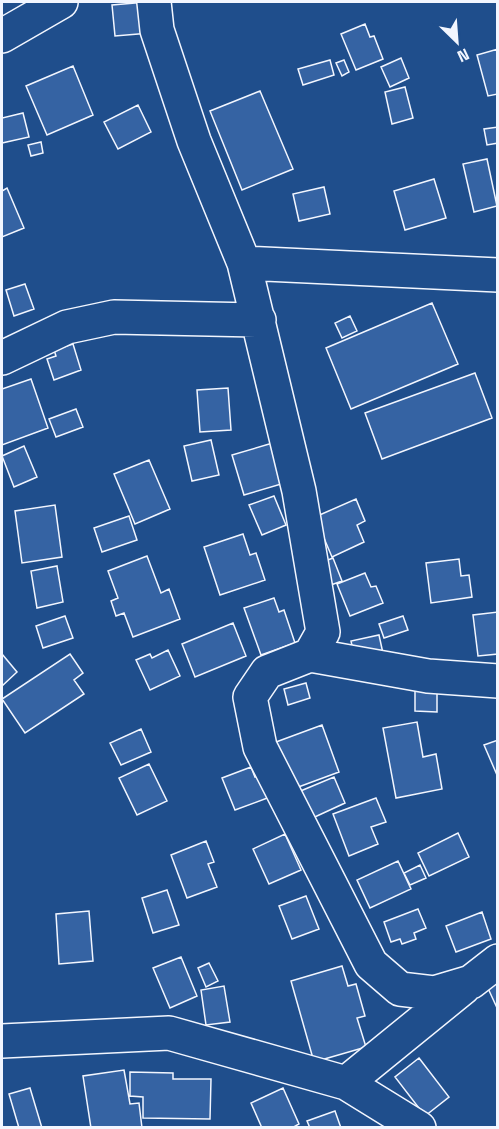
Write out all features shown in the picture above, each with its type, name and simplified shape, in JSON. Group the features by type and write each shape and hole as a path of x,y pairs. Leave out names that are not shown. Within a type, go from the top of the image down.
{"street":[{"path":"2,36 61,2"},
{"path":"154,2 157,30 194,141 244,263 259,320 298,491 323,632 310,655"},
{"path":"244,263 498,274"},
{"path":"2,358 68,327 114,317 259,320"},
{"path":"471,982 434,993 400,989 371,964 260,747 250,697 267,672 310,655 428,676 498,681"},
{"path":"346,1083 498,961"},
{"path":"2,1041 169,1033 346,1083 419,1128"}],"building":[{"path":"147,2 150,33 115,36 112,5"},
{"path":"365,24 370,37 374,36 383,59 356,70 341,34"},
{"path":"498,49 498,94 488,96 477,55"},
{"path":"401,58 409,78 390,87 381,67"},
{"path":"330,60 334,75 303,85 298,69"},
{"path":"344,60 349,72 342,76 336,63"},
{"path":"73,66 93,115 47,135 26,86"},
{"path":"405,87 413,118 392,124 385,92"},
{"path":"260,91 293,169 242,190 210,111"},
{"path":"138,105 151,132 118,149 104,122"},
{"path":"23,113 29,137 2,143 2,118"},
{"path":"498,127 498,143 487,145 484,129"},
{"path":"41,142 43,153 31,156 28,145"},
{"path":"487,159 497,206 474,212 463,164"},
{"path":"434,179 446,218 405,230 394,191"},
{"path":"324,187 330,214 299,221 293,194"},
{"path":"7,188 24,228 2,237 2,191"},
{"path":"25,284 34,309 14,316 6,290"},
{"path":"432,303 458,364 351,409 326,348"},
{"path":"350,316 357,331 342,338 335,323"},
{"path":"73,344 81,370 54,380 47,359 56,356 54,350"},
{"path":"475,373 492,418 382,459 365,413"},
{"path":"31,379 48,428 2,445 2,389"},
{"path":"228,388 231,430 200,432 197,390"},
{"path":"76,409 83,427 56,437 49,419"},
{"path":"211,440 219,475 192,481 184,446"},
{"path":"276,442 288,482 244,495 232,455"},
{"path":"24,446 37,477 14,487 2,456"},
{"path":"149,460 170,509 135,524 114,474"},
{"path":"274,496 286,525 262,535 249,505"},
{"path":"356,499 365,521 357,525 364,542 332,557 315,517"},
{"path":"55,505 62,557 22,563 15,511"},
{"path":"129,516 137,540 102,552 94,528"},
{"path":"243,534 250,555 256,553 265,580 220,595 204,547"},
{"path":"147,556 161,593 169,589 180,619 133,637 124,613 116,616 111,601 118,598 108,571"},
{"path":"333,558 342,581 328,586 320,563"},
{"path":"459,559 461,576 469,575 472,597 431,603 426,563"},
{"path":"57,566 63,602 37,608 31,571"},
{"path":"365,573 371,587 376,586 383,603 350,616 337,584"},
{"path":"274,598 279,612 284,610 295,643 261,655 244,608"},
{"path":"498,612 498,654 478,656 473,615"},
{"path":"65,616 73,638 43,648 36,626"},
{"path":"403,616 408,630 384,638 379,624"},
{"path":"233,623 246,656 195,677 182,644"},
{"path":"379,635 384,658 356,664 351,641"},
{"path":"168,650 180,676 150,690 136,660 150,654 152,658"},
{"path":"2,654 17,672 2,686"},
{"path":"70,654 83,673 74,680 84,694 25,733 2,699"},
{"path":"306,683 310,698 288,705 284,689"},
{"path":"437,687 437,712 415,711 415,688"},
{"path":"417,722 423,757 436,754 442,789 396,798 383,728"},
{"path":"322,725 339,772 293,789 276,742"},
{"path":"141,729 151,752 121,765 110,743"},
{"path":"498,740 498,774 497,775 484,745"},
{"path":"149,764 167,801 137,815 119,778"},
{"path":"251,767 255,777 262,775 270,797 235,810 222,778"},
{"path":"334,777 345,803 304,822 291,795"},
{"path":"376,798 386,822 371,827 378,844 349,856 333,814"},
{"path":"458,833 469,857 429,876 418,853"},
{"path":"285,834 301,870 269,884 253,849"},
{"path":"206,841 214,862 208,864 217,887 187,898 171,855"},
{"path":"398,861 411,889 370,908 357,880"},
{"path":"420,865 426,878 410,885 404,873"},
{"path":"167,890 179,925 153,933 142,898"},
{"path":"306,896 319,929 292,939 279,906"},
{"path":"418,909 426,928 414,933 416,939 402,944 400,939 391,942 384,922"},
{"path":"89,911 93,961 59,964 56,914"},
{"path":"482,912 491,939 456,952 446,926"},
{"path":"181,957 197,996 170,1008 153,968"},
{"path":"209,963 218,981 206,987 198,968"},
{"path":"342,966 348,986 356,984 365,1016 357,1018 366,1047 314,1062 291,981"},
{"path":"498,980 498,1010 486,984"},
{"path":"224,986 230,1022 206,1025 201,990"},
{"path":"419,1058 449,1097 425,1116 395,1077"},
{"path":"124,1070 130,1104 139,1103 142,1128 91,1128 83,1076"},
{"path":"130,1072 173,1073 173,1079 211,1079 210,1119 143,1118 143,1097 130,1096"},
{"path":"30,1088 42,1128 19,1128 9,1094"},
{"path":"283,1088 299,1124 292,1128 262,1128 251,1103"},
{"path":"335,1111 341,1128 310,1128 307,1121"}]}
